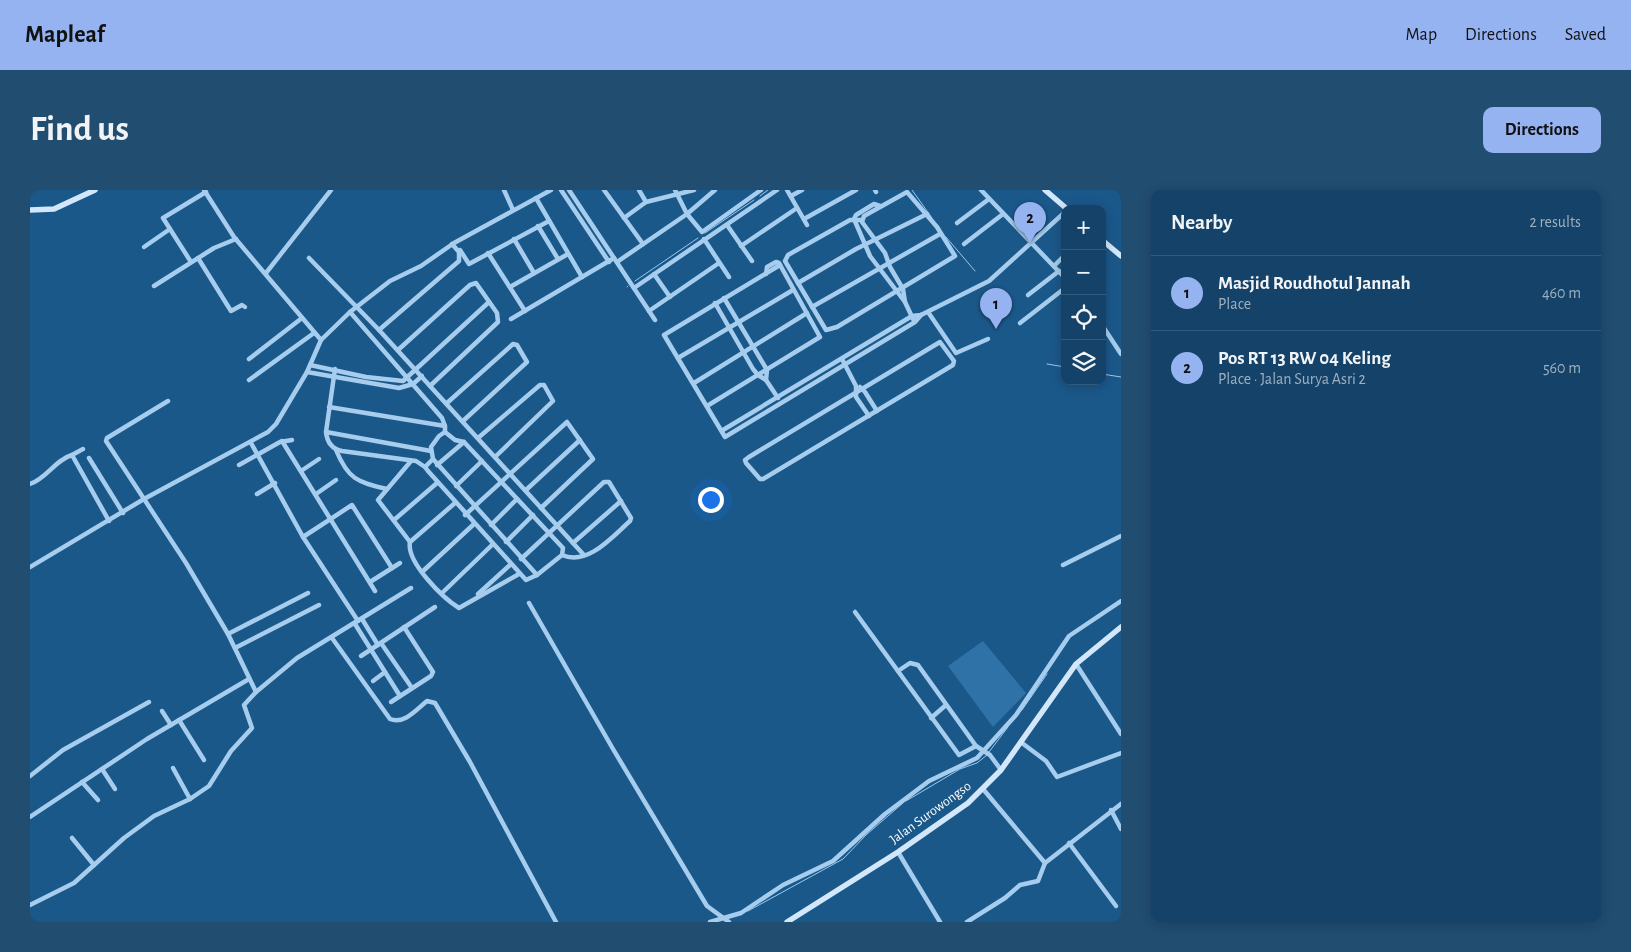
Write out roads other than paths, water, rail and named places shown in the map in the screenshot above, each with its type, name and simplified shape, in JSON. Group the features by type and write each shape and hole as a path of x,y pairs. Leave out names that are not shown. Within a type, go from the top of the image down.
{"street":[{"path":"30,210 54,209 95,190"},
{"path":"266,273 331,190"},
{"path":"504,190 513,210"},
{"path":"30,567 144,499 251,443 272,429 307,372 321,340 350,312 390,281 421,266 454,243 551,190"},
{"path":"561,190 609,262"},
{"path":"569,190 655,320"},
{"path":"604,190 643,244"},
{"path":"639,190 646,202"},
{"path":"624,218 646,202 675,192 694,190"},
{"path":"511,319 643,244 687,214 715,190"},
{"path":"675,192 687,214 702,232 753,192 761,190"},
{"path":"634,288 777,190"},
{"path":"787,190 807,225"},
{"path":"791,196 802,190"},
{"path":"804,219 856,190"},
{"path":"981,190 1061,273"},
{"path":"1045,190 1061,205"},
{"path":"191,262 163,218 205,191 224,225 321,340"},
{"path":"862,220 864,216 880,206 907,192 926,214 954,258 903,289 828,330 824,329 785,261 786,258 854,219 856,215 874,204 880,206"},
{"path":"536,198 582,277"},
{"path":"957,223 989,199"},
{"path":"741,246 797,208"},
{"path":"798,283 865,245 926,214"},
{"path":"964,244 1003,214"},
{"path":"723,430 912,316 928,312 989,280 1061,215"},
{"path":"854,219 862,220 877,240 903,289 905,302"},
{"path":"854,219 864,237 865,245 879,268 905,302 915,322"},
{"path":"454,243 469,264 549,220"},
{"path":"727,225 752,261"},
{"path":"538,226 558,259"},
{"path":"144,247 170,229"},
{"path":"812,307 940,234"},
{"path":"154,286 214,248 236,239"},
{"path":"514,239 534,273"},
{"path":"704,239 729,277"},
{"path":"379,330 459,261 459,252 454,243"},
{"path":"1106,243 1121,256"},
{"path":"488,252 525,311"},
{"path":"510,287 568,254"},
{"path":"198,258 231,311 242,305 245,307"},
{"path":"309,258 398,350 583,554"},
{"path":"1054,266 1061,259"},
{"path":"708,406 820,337 777,261 765,269 766,274 664,335 678,358 694,383 708,406 723,430 724,436 728,436 846,366 915,322 921,315"},
{"path":"649,311 719,264"},
{"path":"1028,295 1059,271"},
{"path":"654,274 670,297"},
{"path":"398,350 473,283 476,283 499,317 497,325 430,386"},
{"path":"678,358 793,290"},
{"path":"1020,323 1061,291"},
{"path":"724,298 767,370 766,380"},
{"path":"310,365 386,380 403,381 489,302"},
{"path":"715,303 758,375 766,380 781,404"},
{"path":"336,450 411,461 425,467 465,515 527,581 537,576 562,555 563,548 501,481 464,442 455,440 446,432 442,418 350,312"},
{"path":"928,312 956,353 988,339"},
{"path":"694,383 807,313"},
{"path":"249,359 302,318"},
{"path":"1106,331 1121,354"},
{"path":"249,380 314,333"},
{"path":"940,342 954,361 953,365 763,479 746,463 745,460 749,457 855,393 940,342"},
{"path":"446,404 512,344 517,344 527,362 463,421"},
{"path":"842,359 856,386 855,393 869,416"},
{"path":"335,370 326,432 327,439 336,450 346,471 356,480 387,489"},
{"path":"307,372 399,388 413,384 422,376"},
{"path":"478,438 540,385 544,385 553,401 495,457"},
{"path":"856,386 862,388 877,411"},
{"path":"168,401 117,431 106,440 186,563 228,634 256,692"},
{"path":"329,407 445,426"},
{"path":"465,515 566,422 570,424 592,458 592,461 541,508"},
{"path":"326,432 431,452"},
{"path":"446,432 435,441 431,452 433,459 537,576"},
{"path":"239,465 282,441 292,440"},
{"path":"526,490 580,440"},
{"path":"282,441 375,591"},
{"path":"437,465 464,442"},
{"path":"251,443 304,537 359,621 380,644 412,688"},
{"path":"30,484 39,479 62,458 83,449"},
{"path":"72,455 109,521"},
{"path":"89,458 122,513"},
{"path":"301,471 319,459"},
{"path":"425,467 433,459"},
{"path":"411,461 378,500 394,520 395,525 410,542 410,554 422,572 442,593 459,608 519,574"},
{"path":"456,486 482,461"},
{"path":"316,494 336,480"},
{"path":"522,559 606,481 609,482 631,518 630,521 588,555 583,554 572,558 562,555"},
{"path":"257,494 275,483"},
{"path":"394,520 437,483"},
{"path":"491,525 517,499"},
{"path":"573,543 620,501"},
{"path":"410,542 455,503"},
{"path":"304,537 353,505 392,568"},
{"path":"506,542 533,516"},
{"path":"422,572 474,524"},
{"path":"1063,565 1121,536"},
{"path":"442,593 492,544"},
{"path":"370,582 400,563"},
{"path":"472,599 510,565"},
{"path":"30,905 65,889 124,838 154,816 190,799 209,786 228,756 252,728 244,705 256,692 297,658 411,588"},
{"path":"228,634 308,593"},
{"path":"710,922 727,920 783,885 833,861 885,814 929,781 986,753 1024,704 1054,654 1071,633 1121,601"},
{"path":"529,603 613,749 707,906 727,920"},
{"path":"235,648 319,604"},
{"path":"361,656 435,607"},
{"path":"855,612 959,755 976,746"},
{"path":"359,621 371,649 400,696"},
{"name":"Jalan Surowongso","path":"787,922 898,852 958,810 983,789 1022,743 1076,664 1121,627"},
{"path":"390,702 431,676 433,670 404,628"},
{"path":"332,638 390,719 394,721 404,718 429,700 435,703 475,771 556,922"},
{"path":"898,671 910,663 918,665 976,746 986,753 1001,770"},
{"path":"1076,664 1121,734"},
{"path":"373,681 385,672"},
{"path":"30,817 171,724 249,679"},
{"path":"30,776 63,750 149,702"},
{"path":"932,718 946,705"},
{"path":"162,711 171,724"},
{"path":"179,720 204,760"},
{"path":"1022,743 1046,761 1057,777 1121,753"},
{"path":"102,768 116,789"},
{"path":"173,768 190,799"},
{"path":"82,782 98,800"},
{"path":"983,789 1045,863"},
{"path":"968,922 1005,898 1020,885 1038,881 1045,863 1121,804"},
{"path":"1111,810 1121,829"},
{"path":"72,838 94,865"},
{"path":"1069,843 1116,906"},
{"path":"898,852 940,922"}],"waterway":[{"path":"760,196 768,190"},
{"path":"912,190 932,218"},
{"path":"705,233 754,200"},
{"path":"946,237 975,271"},
{"path":"635,281 698,238"},
{"path":"1047,364 1061,366"},
{"path":"1106,375 1121,377"},
{"path":"1022,710 1047,674"},
{"path":"989,752 1008,727"},
{"path":"906,801 960,769 977,763 987,755"},
{"path":"748,911 843,859 866,835 903,803"}],"place":[{"name":"Pos RT 13 RW 04 Keling","path":"1030,243"},
{"name":"Masjid Roudhotul Jannah","path":"996,329"}]}
